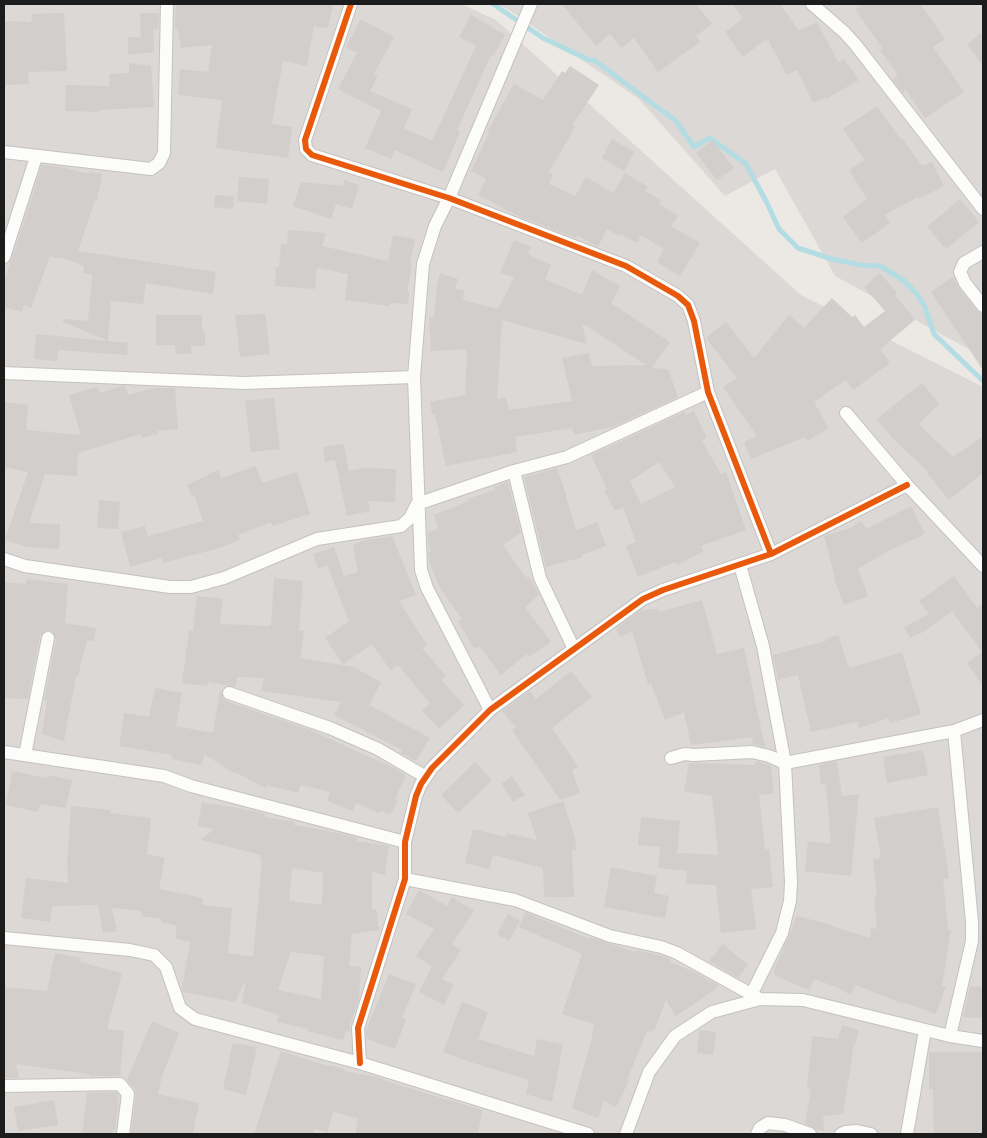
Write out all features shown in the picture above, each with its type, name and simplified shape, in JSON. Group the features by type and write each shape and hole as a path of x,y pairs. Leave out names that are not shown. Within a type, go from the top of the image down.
{"street":[{"path":"4,152 150,169 159,163 164,153 167,4"},
{"path":"351,4 305,140 306,149 312,155 449,198 626,266 678,296 688,305 694,320 708,392 771,554"},
{"path":"490,710 427,588 421,570 417,504 414,377 423,264 435,226 449,198 530,4"},
{"path":"812,4 855,44 983,209"},
{"path":"4,257 36,157"},
{"path":"983,252 964,263 960,272 965,283 983,306"},
{"path":"4,373 244,383 414,377"},
{"path":"4,559 25,566 170,587 191,587 224,578 317,539 401,526 410,518 417,504 514,472 567,457 708,392"},
{"path":"846,412 906,485 983,566"},
{"path":"514,472 540,578 574,649"},
{"path":"360,1063 358,1028 406,879 406,842 416,796 432,768 490,710 643,599 663,590 771,554 906,485"},
{"path":"740,565 763,646 785,763 791,882 790,901 782,933 756,997"},
{"path":"25,755 48,638"},
{"path":"229,693 330,728 378,749 426,777"},
{"path":"671,758 685,754 752,752 770,756 785,763 954,732 983,720"},
{"path":"950,1036 972,941 972,922 954,732"},
{"path":"4,752 164,776 191,786 406,842"},
{"path":"406,879 515,900 610,936 661,947 678,953 756,997"},
{"path":"4,938 130,950 154,955 166,967 180,1008 195,1019 360,1063 588,1134"},
{"path":"626,1134 649,1072 675,1036 712,1012 756,997 803,1000 950,1036 983,1041"},
{"path":"907,1134 925,1030"},
{"path":"4,1086 120,1084 128,1094 123,1134"},
{"path":"757,1134 760,1128 768,1124 784,1125 810,1134"},
{"path":"841,1134 857,1131 871,1134"}],"shaded area":[{"path":"4,4 461,4 496,20 801,295 983,387 983,1134 4,1134"},
{"path":"497,4 983,4 983,357 835,276 775,169 725,196 639,99 509,10"}],"building":[{"path":"176,4 333,4 328,28 314,26 307,66 283,61 272,124 292,127 288,158 216,148 222,100 178,95 180,69 208,72 212,45 181,48 178,29 175,29"},
{"path":"562,4 696,4 712,24 696,36 700,42 658,72 634,38 621,48 610,34 596,46"},
{"path":"732,4 780,4 799,31 817,22 838,62 844,59 859,80 826,99 825,97 813,103 797,70 787,75 768,40 765,40 743,57 725,32 743,18"},
{"path":"863,4 920,4 945,39 933,47 964,92 925,118 906,90 903,93 893,80 898,75 880,50 883,49 855,9"},
{"path":"64,13 67,71 28,72 29,84 4,85 4,21 32,22 31,14"},
{"path":"140,13 159,13 158,29 153,29 154,52 128,55 128,37 141,37"},
{"path":"471,15 505,35 493,56 491,55 457,130 460,132 443,172 395,150 391,159 365,148 381,111 338,89 357,53 346,47 361,19 394,37 374,74 378,76 370,91 412,109 404,128 432,141 476,46 459,37"},
{"path":"983,32 983,66 967,44"},
{"path":"129,63 151,66 154,107 99,110 99,112 65,111 66,85 110,86 109,74 129,73"},
{"path":"570,66 599,85 572,125 575,127 549,172 553,174 549,184 575,196 586,177 613,193 625,173 648,187 645,191 661,200 659,204 678,216 671,226 700,243 680,276 657,262 664,249 641,235 637,243 607,229 598,247 577,235 576,238 516,215 478,195 486,179 471,171 489,133 487,132 514,84 543,100 562,71 565,73"},
{"path":"877,106 922,166 932,162 944,186 884,215 890,223 862,243 843,217 867,199 849,170 865,160 843,129"},
{"path":"612,139 634,152 624,171 602,158"},
{"path":"712,140 734,168 717,180 696,153"},
{"path":"42,165 62,167 89,174 89,172 102,174 97,201 95,200 78,251 216,272 213,294 146,283 143,304 111,301 108,341 63,322 63,319 88,321 92,275 83,273 84,266 61,257 60,259 50,256 31,308 24,305 22,312 4,307 4,280"},
{"path":"239,177 269,179 267,204 237,201"},
{"path":"344,180 359,185 352,209 336,204 331,219 293,206 301,182 343,186"},
{"path":"215,195 234,196 233,209 214,207"},
{"path":"960,199 979,222 946,249 927,227"},
{"path":"288,230 326,233 322,246 388,261 393,235 415,239 407,291 409,292 408,304 390,303 389,306 345,300 348,274 317,268 315,289 275,286 276,267 279,267 281,244 287,244"},
{"path":"514,240 531,247 528,254 551,265 545,279 582,295 592,270 620,286 611,303 670,342 652,368 668,369 678,397 615,426 574,435 572,428 515,437 517,452 446,466 435,414 432,415 430,402 465,395 467,349 431,351 429,317 434,317 440,273 458,279 455,289 464,290 463,300 498,309 514,277 500,273","holes":["502,320 587,344 582,323 646,365 592,366 589,353 562,358 572,401 509,410 506,397 497,399"]},
{"path":"880,273 897,293 895,295 915,320 880,349 890,363 853,390 846,380 814,402 829,428 807,441 805,437 751,459 744,442 757,436 723,387 737,378 706,338 726,322 754,358 789,315 804,328 832,298 852,317 855,315 864,327 885,311 864,287"},
{"path":"953,277 977,311 983,314 983,370 931,292"},
{"path":"265,314 270,354 240,357 235,315"},
{"path":"156,315 202,315 202,331 205,331 205,346 191,346 191,354 176,354 175,345 156,345"},
{"path":"36,334 128,343 127,355 59,350 57,361 34,359"},
{"path":"922,383 939,404 918,424 953,457 983,436 983,473 949,500 927,473 929,472 893,439 877,419"},
{"path":"125,386 128,395 154,388 175,388 178,429 157,431 158,434 142,438 141,434 78,453 77,476 45,474 29,523 60,524 59,549 27,547 5,540 28,472 4,467 4,402 28,405 26,430 81,435 69,395 98,387 100,393"},
{"path":"274,398 280,449 251,452 245,401"},
{"path":"694,411 707,438 702,441 721,474 726,472 746,530 701,546 704,551 677,565 675,562 638,577 626,546 636,542 623,507 615,511 604,491 607,489 591,455 684,412 686,415","holes":["659,462 675,487 641,504 630,481"]},
{"path":"344,444 349,471 363,468 396,469 395,502 368,501 370,511 347,516 335,460 325,462 323,447"},
{"path":"256,466 262,483 297,472 310,514 272,526 271,522 238,535 240,540 216,549 163,563 162,558 130,567 121,532 145,526 148,536 203,521 194,495 192,496 187,485 218,470 221,478"},
{"path":"557,468 576,530 597,522 606,546 582,555 583,557 546,567 524,477"},
{"path":"508,482 521,533 503,545 526,578 528,576 532,581 539,595 525,607 551,642 529,657 527,654 501,675 479,646 474,649 458,621 462,619 440,588 429,562 428,552 431,551 428,544 428,533 438,528 434,515 468,501 467,499 495,490 494,487"},
{"path":"99,500 120,502 118,529 97,528"},
{"path":"911,506 925,534 888,551 858,569 868,596 844,605 834,578 824,536 850,528 861,521 866,529"},
{"path":"392,536 416,595 399,601 427,645 422,648 446,676 441,680 464,705 439,729 422,710 430,703 398,665 390,670 372,644 343,664 325,638 349,621 327,565 318,568 313,554 334,547 344,576 358,572 353,545 364,540"},
{"path":"954,576 977,608 983,604 983,686 967,663 982,652 952,611 923,632 910,638 904,627 929,614 919,601"},
{"path":"274,578 303,581 299,630 304,631 300,658 353,667 381,682 369,705 430,738 416,761 401,753 402,750 334,715 341,702 262,691 264,678 237,677 236,687 208,682 207,686 182,683 189,631 193,631 197,596 223,599 220,624 269,626 271,625"},
{"path":"27,579 68,584 65,623 96,628 94,641 87,640 78,676 76,676 64,741 42,734 47,700 44,700 56,640 53,632 46,630 40,636 28,699 4,698 4,582 26,584"},
{"path":"702,600 717,654 744,648 765,747 753,744 752,737 691,745 684,712 665,720 651,683 648,684 632,631 621,637 616,629 641,610 658,609 659,612"},
{"path":"838,635 850,668 902,652 921,714 890,723 889,718 859,728 857,722 811,732 798,675 778,680 773,655 826,641 825,639"},
{"path":"571,671 592,697 552,728 578,766 572,771 580,793 560,800 512,730 516,727 502,711 530,691 536,699"},
{"path":"155,688 182,693 176,726 213,733 220,689 226,701 308,729 394,768 406,775 395,799 398,800 390,815 380,810 379,813 356,803 353,811 327,801 330,792 301,785 298,793 267,785 266,788 234,773 204,754 202,765 171,759 172,755 119,746 124,713 149,717"},
{"path":"923,750 928,775 887,783 883,757"},
{"path":"756,761 771,766 774,793 759,795 765,849 769,849 773,887 751,889 756,929 721,933 716,885 686,884 687,871 658,868 660,847 638,845 641,817 680,821 677,853 718,855 712,796 684,791 689,763 755,765"},
{"path":"837,761 842,796 859,794 851,876 805,871 808,841 831,844 826,784 821,785 819,765"},
{"path":"475,762 492,780 458,813 441,795"},
{"path":"12,771 47,778 48,775 72,780 66,808 40,804 38,812 6,805"},
{"path":"512,776 525,795 513,802 501,784"},
{"path":"563,801 575,838 576,850 572,850 574,897 544,897 543,868 493,855 489,869 465,863 473,829 506,837 507,833 537,840 528,813"},
{"path":"202,802 265,814 265,817 295,822 294,825 339,833 358,838 357,841 389,846 385,875 372,872 372,909 376,909 379,930 352,934 349,966 361,967 359,999 350,1026 350,1032 346,1031 343,1040 308,1031 309,1029 277,1022 279,1015 242,1003 246,980 235,1002 183,992 190,942 175,938 177,926 161,922 162,919 142,916 142,911 112,908 117,931 103,933 98,905 52,906 50,922 21,918 26,878 68,883 67,863 71,806 111,810 110,813 151,818 147,854 165,858 159,889 203,898 202,905 232,908 228,953 253,957 261,855 201,840 214,829 198,826","holes":["292,868 323,873 322,905 289,901","291,952 324,956 321,999 278,990"]},
{"path":"938,807 949,878 943,879 948,930 951,930 942,986 946,986 936,1014 903,1002 903,1004 856,985 850,995 839,988 814,979 809,990 774,975 774,970 797,916 870,938 871,928 877,929 874,896 877,896 873,859 881,858 874,818"},
{"path":"611,867 657,876 654,893 669,896 665,918 604,907"},
{"path":"419,890 447,906 452,897 474,911 452,944 461,950 442,979 454,985 444,1005 419,992 432,966 416,956 434,929 406,914"},
{"path":"525,912 589,939 590,937 635,952 636,950 659,955 718,985 714,990 676,1016 666,1000 655,1029 651,1032 647,1031 627,1080 629,1081 616,1107 604,1101 598,1118 572,1108 594,1024 562,1014 582,954 519,927"},
{"path":"508,914 520,921 509,941 497,934"},
{"path":"723,944 748,965 738,978 709,961"},
{"path":"55,953 81,958 80,962 122,973 107,1029 124,1031 120,1076 89,1076 89,1074 16,1064 19,1078 4,1078 4,987 47,991"},
{"path":"389,974 416,984 402,1018 406,1019 395,1049 367,1039 366,1031"},
{"path":"970,986 983,987 983,1018 963,1017"},
{"path":"462,1002 488,1012 478,1039 534,1056 537,1039 563,1044 552,1102 526,1094 529,1080 443,1052"},
{"path":"152,1021 179,1033 162,1076 158,1094 199,1103 193,1134 131,1133 136,1095 135,1089 127,1080"},
{"path":"842,1025 859,1030 854,1044 843,1114 823,1116 824,1131 817,1130 805,1124 811,1089 807,1088 812,1036 838,1039"},
{"path":"699,1030 716,1032 713,1055 697,1053"},
{"path":"233,1043 257,1047 246,1095 223,1089"},
{"path":"281,1051 317,1063 345,1069 344,1071 377,1077 482,1110 478,1134 355,1134 358,1118 333,1112 328,1132 314,1129 314,1134 254,1134"},
{"path":"929,1052 983,1052 983,1134 934,1134 933,1089 929,1089"},
{"path":"116,1092 118,1094 117,1106 119,1100 115,1130 113,1130 112,1134 82,1134 87,1093"},
{"path":"54,1100 58,1125 18,1131 14,1107"}],"waterway":[{"path":"493,4 543,38 589,60 594,60 676,121 694,147 710,138 746,164 779,229 798,248 832,259 860,265 880,266 903,280 916,293 925,307 934,334 983,381"}],"cycle path":[{"path":"351,4 305,140 306,149 312,155 449,198 626,266 678,296 688,305 694,321 708,392 771,554"},
{"path":"360,1063 358,1028 405,879 405,842 416,796 421,784 432,768 490,710 643,599 663,590 771,554 907,485"}]}
